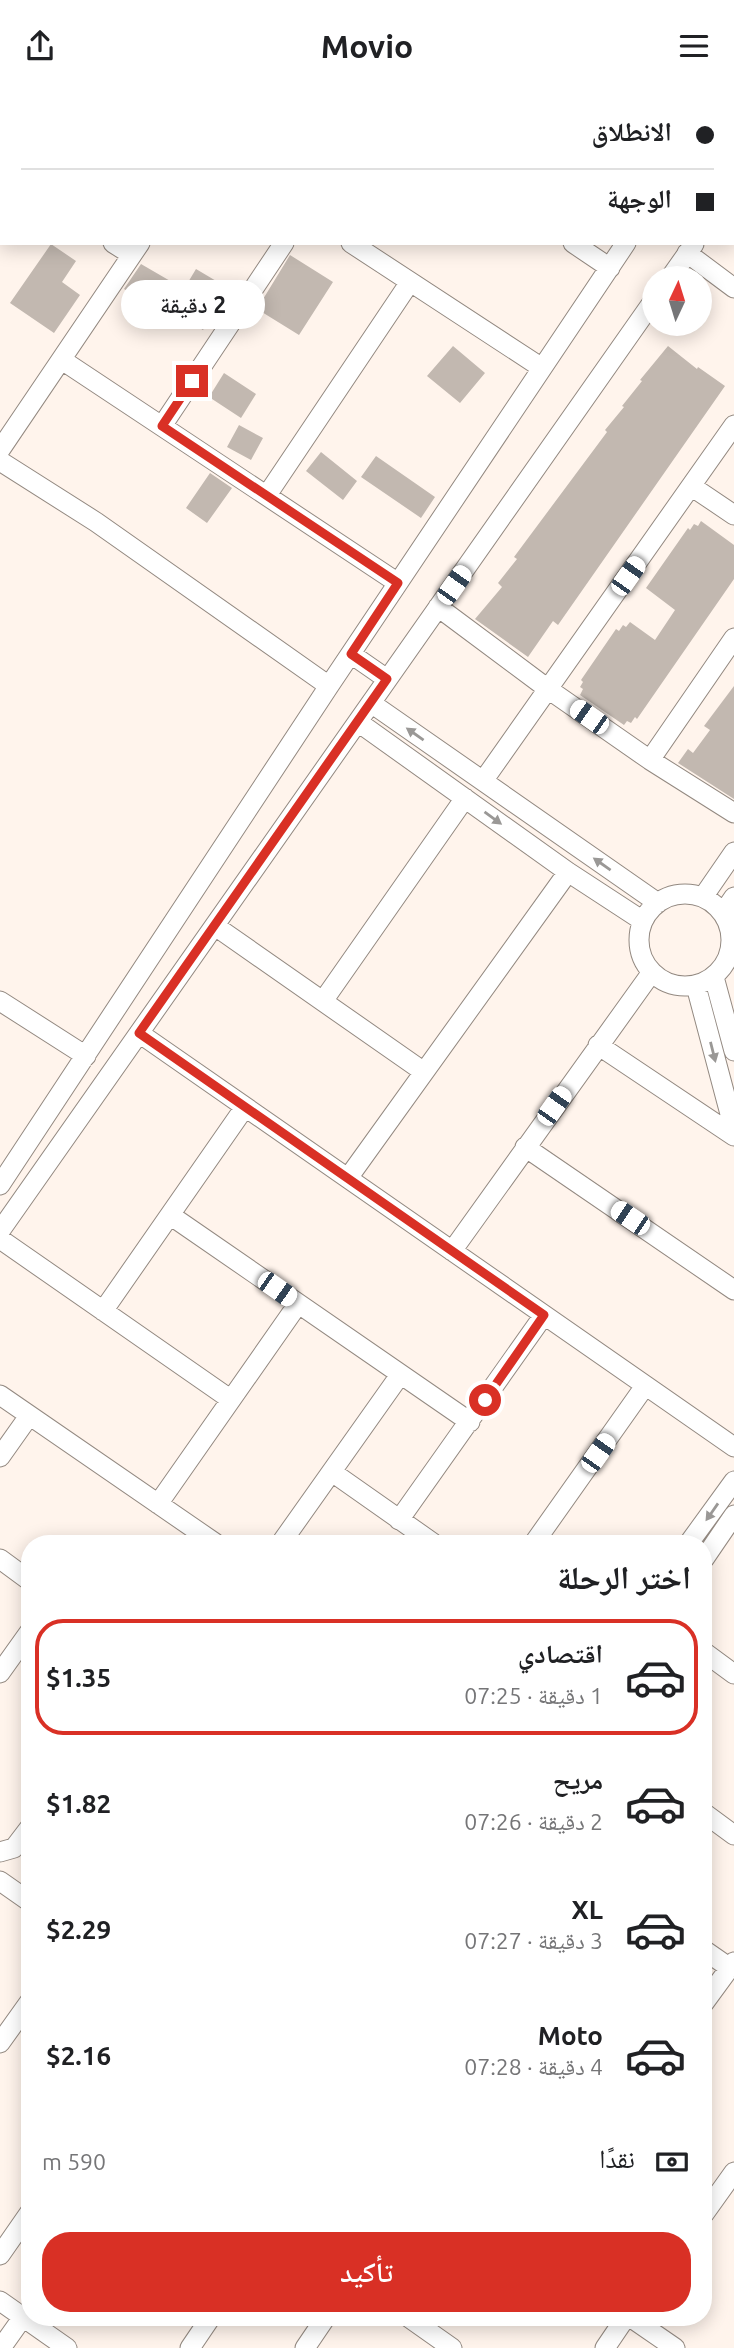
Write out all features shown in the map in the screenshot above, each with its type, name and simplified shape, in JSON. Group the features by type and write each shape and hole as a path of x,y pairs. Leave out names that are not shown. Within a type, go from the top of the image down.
{"street":[{"path":"162,426 283,245"},
{"path":"354,245 542,368"},
{"path":"576,245 610,268"},
{"path":"0,1185 329,686 625,245"},
{"path":"678,266 691,248 734,288"},
{"path":"0,450 136,249"},
{"path":"267,495 411,282"},
{"path":"0,1231 642,317"},
{"path":"62,360 398,583"},
{"path":"483,781 734,425"},
{"path":"0,461 96,522 329,686"},
{"path":"691,486 734,515"},
{"path":"438,607 548,689 650,760 734,813"},
{"path":"650,760 734,638"},
{"path":"351,654 387,679"},
{"path":"372,703 658,902"},
{"path":"358,722 643,921"},
{"path":"323,1001 465,798"},
{"path":"703,897 734,852"},
{"path":"348,1178 568,871"},
{"path":"685,894 703,897 729,905 731,952 714,977 695,986 667,983 652,972 641,953 639,943 643,921 658,902 685,894"},
{"path":"215,926 424,1072"},
{"path":"452,1251 652,972"},
{"path":"714,977 734,1051"},
{"path":"695,986 734,1129"},
{"path":"0,1001 86,1056"},
{"path":"139,1033 734,1447"},
{"path":"598,1045 734,1136"},
{"path":"103,1311 245,1107"},
{"path":"526,1147 734,1290"},
{"path":"170,1215 470,1422"},
{"path":"0,1239 230,1399"},
{"path":"158,1504 298,1304"},
{"path":"399,1520 544,1315"},
{"path":"287,1535 400,1375"},
{"path":"540,1535 645,1386"},
{"path":"0,1395 203,1535"},
{"path":"0,1457 29,1416"},
{"path":"332,1472 421,1535"},
{"path":"695,1535 734,1481"},
{"path":"712,1548 733,1519"},
{"path":"0,1559 21,1574"},
{"path":"0,1673 21,1644"},
{"path":"712,1658 734,1674"},
{"path":"712,1819 734,1835"},
{"path":"0,1852 14,1848 21,1839"},
{"path":"0,1881 21,1896"},
{"path":"712,1954 732,1965 712,1992"},
{"path":"0,2043 21,2014"},
{"path":"712,2203 734,2172"},
{"path":"0,2255 21,2225"},
{"path":"0,2301 21,2313"},
{"path":"1,2348 30,2326"},
{"path":"42,2326 67,2348"},
{"path":"190,2348 205,2326"},
{"path":"305,2348 320,2326"},
{"path":"421,2326 452,2348"},
{"path":"605,2348 621,2326"},
{"path":"642,2326 675,2348"}],"building":[{"path":"50,245 76,261 62,282 80,295 54,333 10,303"},
{"path":"290,255 333,282 299,335 257,309"},
{"path":"141,264 184,289 196,269 228,288 203,330 165,307 162,312 124,289"},
{"path":"453,346 485,373 460,403 427,376"},
{"path":"668,346 697,369 698,367 725,386 558,625 553,621 528,657 475,619 502,587 498,583 517,559 514,557 607,432 605,430 624,407 622,406 642,381 640,380"},
{"path":"224,373 256,394 241,418 209,397"},
{"path":"239,425 263,438 251,460 227,447"},
{"path":"321,452 357,481 343,500 306,471"},
{"path":"376,456 435,497 421,518 361,477"},
{"path":"210,473 232,488 207,523 186,508"},
{"path":"701,521 734,545 734,579 637,719 635,717 631,723 627,721 624,725 580,695 583,689 580,687 583,682 581,680 616,629 619,631 623,625 626,627 630,622 655,640 675,610 646,588 688,528 690,530 694,524 698,526"},
{"path":"734,686 734,799 678,763 688,749 693,753 710,730 704,726"}],"route":[{"path":"192,381 162,426 398,583 351,654 387,679 139,1033 544,1315 485,1400"}]}
